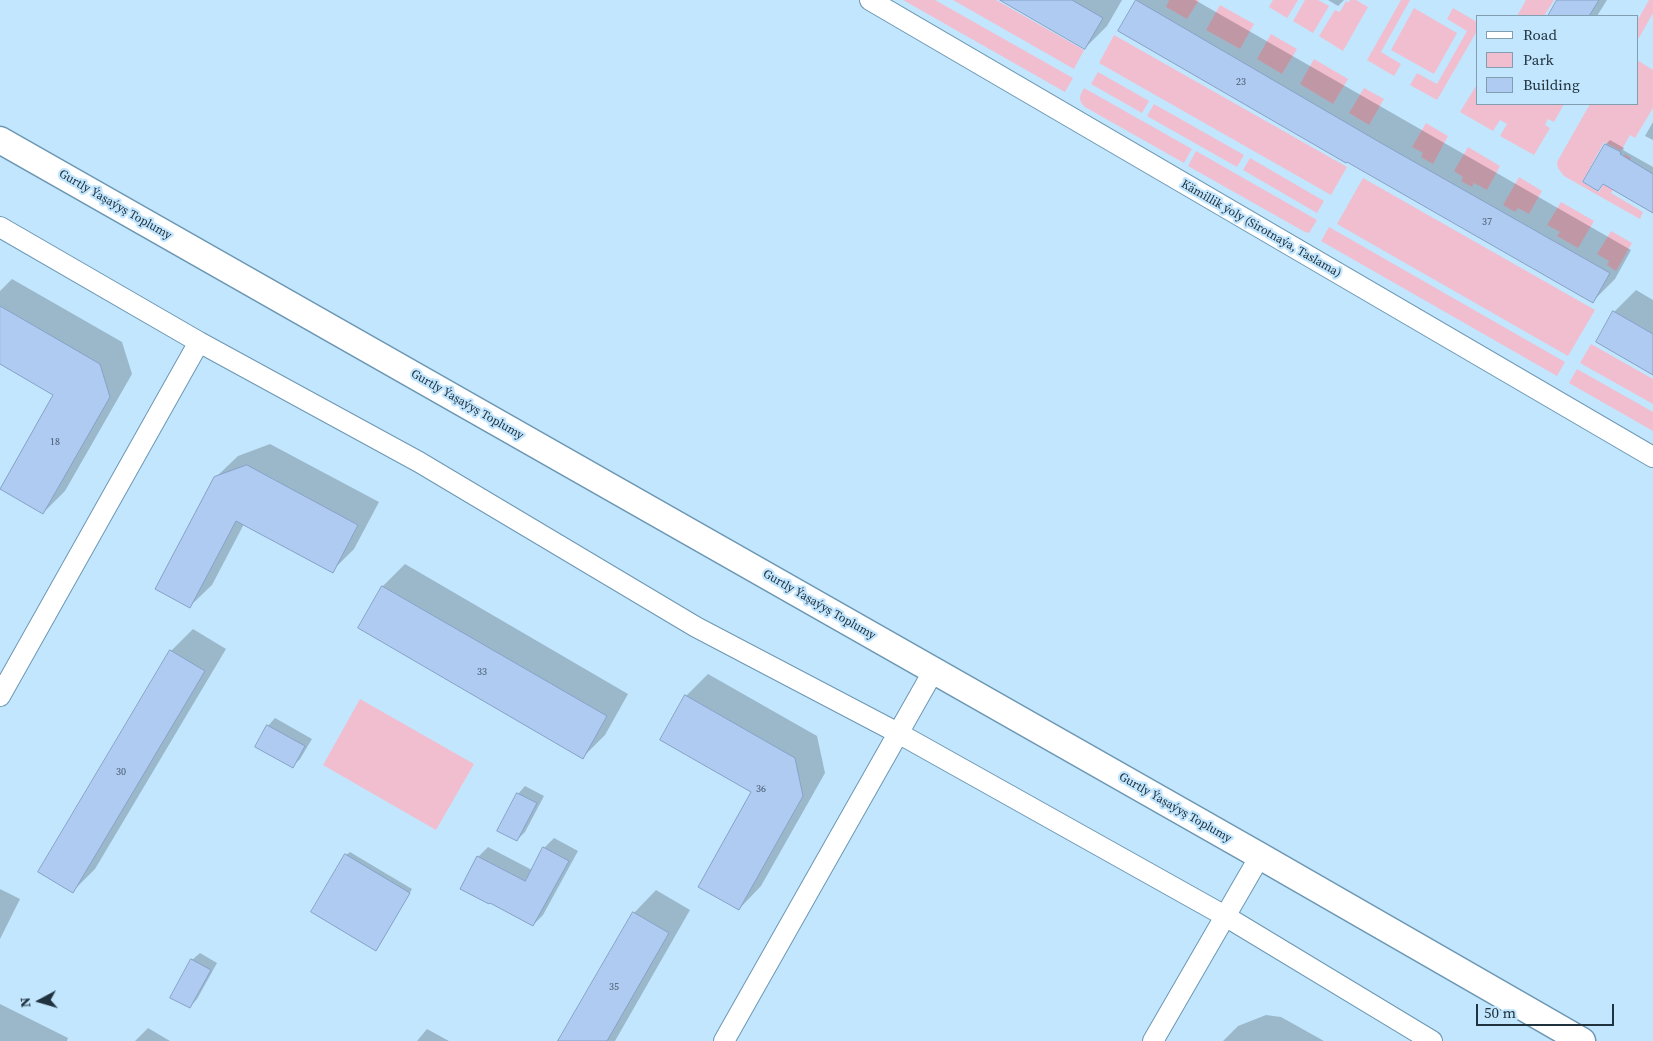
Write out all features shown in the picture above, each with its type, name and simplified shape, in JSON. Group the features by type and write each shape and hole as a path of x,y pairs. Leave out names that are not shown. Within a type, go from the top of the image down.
{"street":[{"name":"Kämillik ýoly (Sirotnaýa, Taslama)","path":"870,0 1653,457"},
{"name":"Gurtly Ýaşaýyş Toplumy","path":"0,140 934,670 1582,1041"},
{"path":"0,227 199,342 419,462 696,627 898,733 1225,916 1432,1041"},
{"path":"0,696 199,342"},
{"path":"724,1041 934,670"},
{"path":"1153,1041 1260,856"}],"green space":[{"path":"903,0 935,0 1073,78 1065,92"},
{"path":"953,0 996,0 1084,50 1074,69"},
{"path":"1169,0 1199,0 1187,19 1166,7"},
{"path":"1273,0 1298,0 1287,18 1269,7"},
{"path":"1305,0 1318,0 1329,6 1313,33 1293,21"},
{"path":"1350,0 1356,0 1368,7 1343,51 1319,36 1335,10 1340,12 1346,1 1348,3"},
{"path":"1401,0 1410,0 1381,52 1401,64 1394,76 1367,60"},
{"path":"1526,0 1554,0 1545,15 1518,15"},
{"path":"1649,0 1653,0 1653,13 1639,38 1638,19"},
{"path":"1220,5 1254,24 1240,49 1206,30"},
{"path":"1414,8 1457,33 1434,74 1391,50"},
{"path":"1453,8 1476,21 1476,33 1437,100 1410,85 1417,73 1437,84 1467,31 1447,19"},
{"path":"1271,34 1297,49 1282,74 1257,59"},
{"path":"1114,35 1347,167 1331,195 1099,63"},
{"path":"1314,59 1348,79 1333,104 1300,84"},
{"path":"1638,61 1653,70 1653,108 1635,138 1630,135 1621,151 1604,142 1582,182 1599,192 1606,180 1610,181 1625,154 1631,158 1611,193 1643,212 1640,219 1564,176 1558,168 1557,162 1589,105 1638,105"},
{"path":"1098,72 1149,101 1142,113 1091,84"},
{"path":"1476,86 1476,105 1563,105 1554,122 1548,119 1545,125 1550,128 1534,155 1500,136 1507,124 1500,120 1493,131 1460,112"},
{"path":"1084,88 1192,149 1184,163 1085,107 1080,100 1080,95"},
{"path":"1364,88 1384,99 1369,125 1349,113"},
{"path":"1154,104 1244,155 1237,167 1147,116"},
{"path":"1426,123 1448,136 1433,164 1421,157 1423,153 1412,147"},
{"path":"1468,147 1500,166 1487,190 1474,183 1472,187 1461,181 1463,177 1454,171"},
{"path":"1196,151 1317,220 1309,233 1188,166"},
{"path":"1250,158 1324,201 1317,213 1243,170"},
{"path":"1519,177 1542,191 1529,214 1518,208 1515,212 1503,205"},
{"path":"1363,178 1595,310 1568,356 1337,224"},
{"path":"1561,202 1594,221 1578,248 1557,236 1560,232 1547,225"},
{"path":"1329,227 1565,362 1557,376 1321,241"},
{"path":"1611,231 1632,243 1616,271 1607,265 1609,261 1597,254"},
{"path":"1591,344 1653,379 1653,404 1580,363"},
{"path":"1577,369 1653,412 1653,431 1569,383"},
{"path":"360,699 474,764 436,830 323,765"}],"building":[{"path":"1000,0 1072,0 1103,18 1085,49"},
{"path":"1136,0 1381,143 1610,273 1593,303 1118,31"},
{"path":"1557,0 1599,0 1590,15 1549,15"},
{"path":"1605,144 1621,152 1620,154 1653,174 1653,213 1603,184 1598,191 1583,182"},
{"path":"0,306 100,364 110,397 43,514 0,489 53,395 0,364"},
{"path":"1613,311 1653,334 1653,375 1596,342"},
{"path":"247,465 358,525 333,573 236,521 190,608 155,589 214,477"},
{"path":"382,586 607,716 583,759 358,628"},
{"path":"170,650 205,671 73,893 38,872"},
{"path":"685,695 795,758 803,796 739,910 698,887 751,792 660,740"},
{"path":"267,725 305,746 293,768 255,747"},
{"path":"517,793 537,803 517,841 497,831"},
{"path":"543,847 569,861 533,926 460,889 477,856 525,881"},
{"path":"345,854 410,893 376,951 311,912"},
{"path":"633,912 669,933 607,1041 558,1041"},
{"path":"191,959 211,970 190,1008 170,998"}]}
